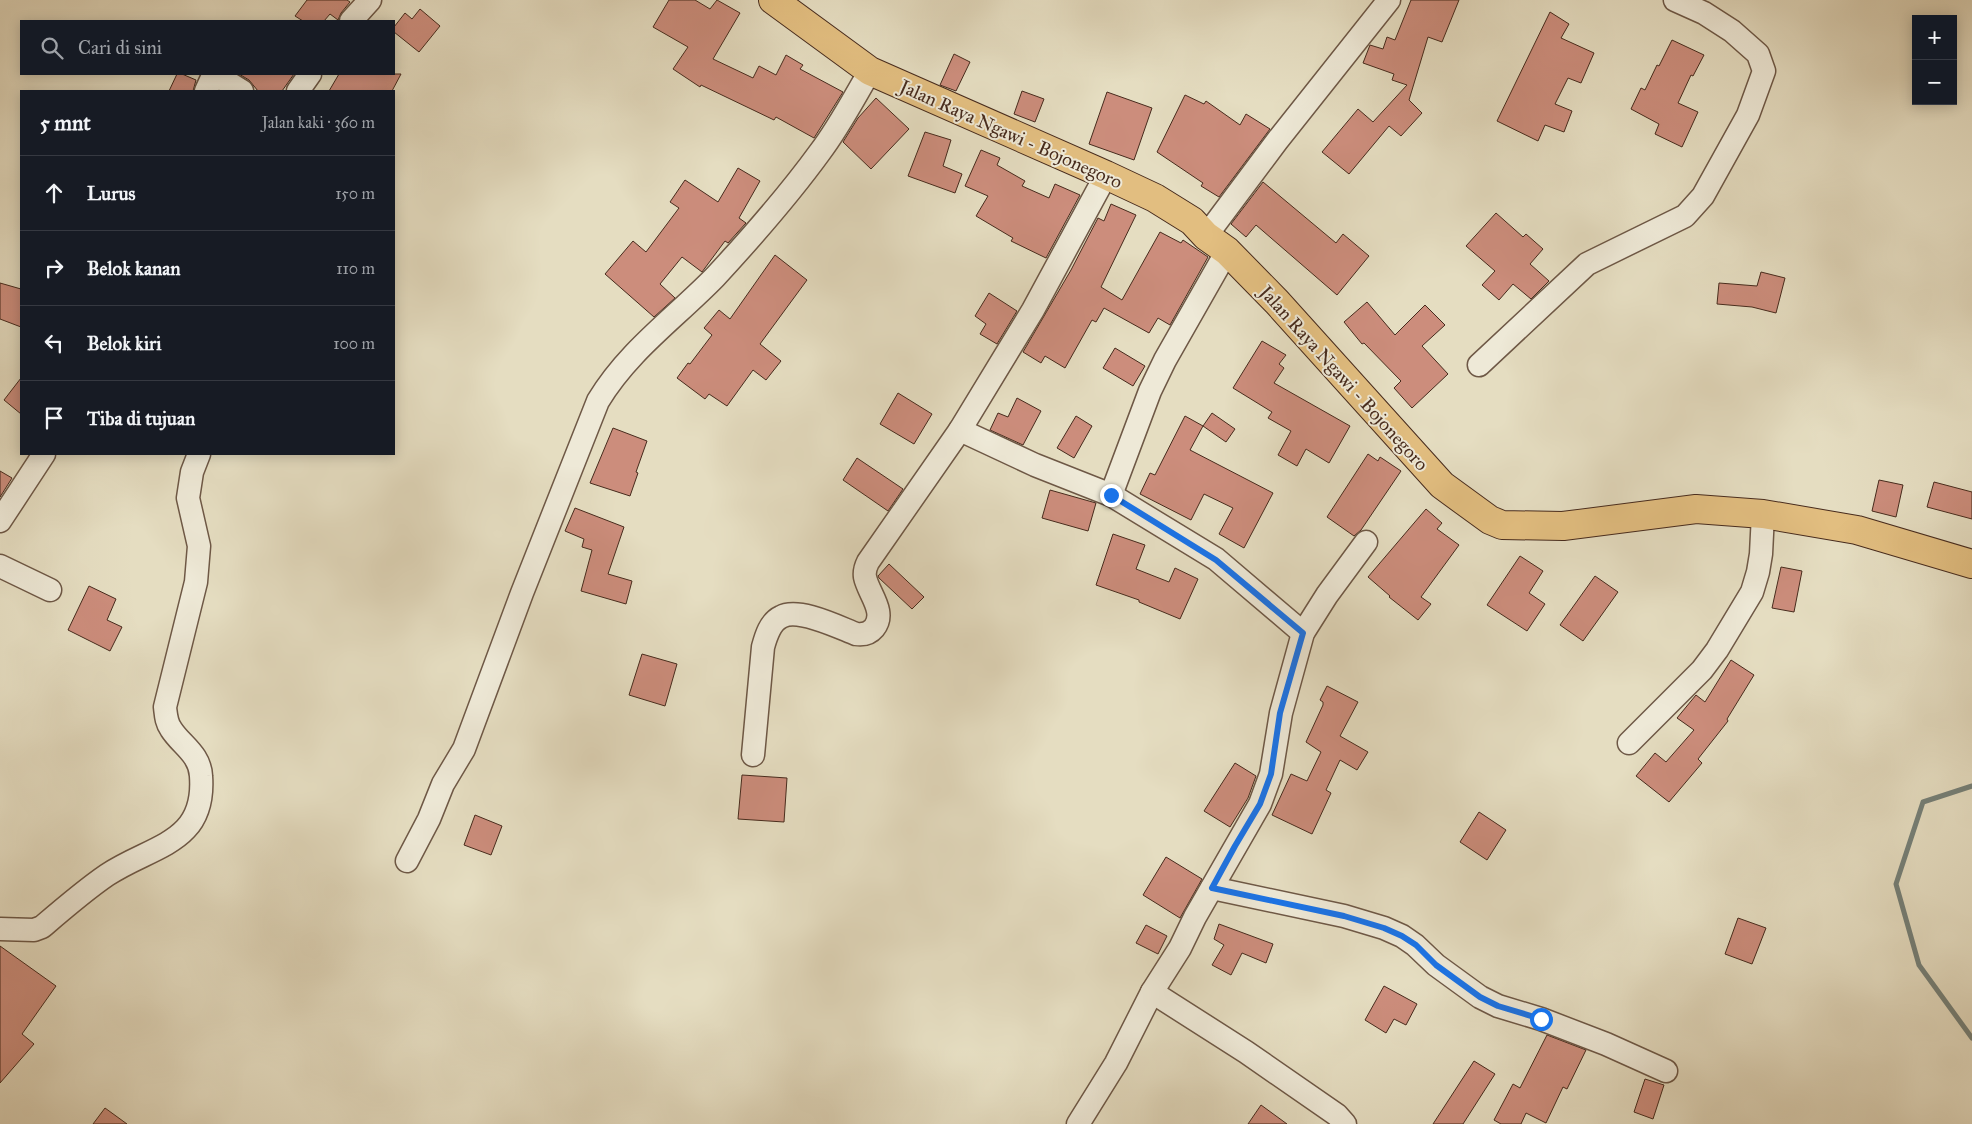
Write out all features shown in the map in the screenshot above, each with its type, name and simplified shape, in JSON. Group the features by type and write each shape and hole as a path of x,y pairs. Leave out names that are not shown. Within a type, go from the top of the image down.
{"highway":[{"name":"Jalan Raya Ngawi - Bojonegoro","path":"772,0 870,71 1106,175 1155,198 1192,221 1276,302 1442,485 1490,520 1502,525 1563,526 1696,509 1763,514 1857,530 1945,554 1972,564"}],"street":[{"path":"352,20 370,0"},
{"path":"1111,495 1150,391 1216,243 1277,141 1389,0"},
{"path":"1479,365 1587,264 1685,216 1702,196 1748,114 1764,71 1758,54 1732,32 1708,6 1675,0"},
{"path":"407,861 429,818 443,784 464,749 522,593 598,401 611,380 632,356 714,277 766,218 821,151 870,71"},
{"path":"299,90 309,75"},
{"path":"207,90 212,80 221,78 240,90"},
{"path":"753,755 763,647 767,634 776,620 790,613 862,635 872,631 879,614 865,578 865,568 960,430 1033,310 1106,175"},
{"path":"960,430 1035,465 1111,495 1216,560 1303,633"},
{"path":"0,522 43,455"},
{"path":"0,929 34,930 42,927 108,875 174,840 192,822 196,814 201,794 202,774 193,753 171,729 166,718 165,707 196,582 199,546 188,498 192,472 199,455"},
{"path":"1629,743 1702,670 1752,592 1758,572 1763,514"},
{"path":"1078,1124 1116,1063 1152,992 1180,948 1260,804 1271,774 1280,713 1303,633 1327,595 1366,542"},
{"path":"0,566 50,590"},
{"path":"1212,888 1344,916 1384,928 1416,945 1436,965 1480,997 1498,1006 1541,1019 1606,1044 1666,1071"},
{"path":"1152,992 1246,1052 1337,1115 1345,1124"}],"building":[{"path":"307,0 347,0 350,2 338,20 330,14 325,20 301,20 295,16"},
{"path":"669,0 695,0 710,9 717,0 740,13 713,59 753,78 759,66 776,75 786,55 803,65 800,69 843,92 814,138 776,117 774,120 701,85 700,87 673,69 688,47 653,27"},
{"path":"1411,0 1459,0 1442,42 1428,37 1409,100 1422,113 1401,136 1389,126 1349,174 1322,152 1358,109 1373,122 1407,85 1392,80 1394,74 1363,63 1370,45 1383,49 1387,37 1395,40"},
{"path":"420,9 440,26 419,52 395,33 395,26 405,13 412,19"},
{"path":"1550,12 1569,24 1561,38 1594,53 1581,83 1568,78 1555,104 1572,111 1564,132 1545,125 1538,141 1497,121"},
{"path":"1672,40 1704,55 1693,76 1691,75 1678,103 1698,112 1682,147 1655,134 1659,124 1631,109 1641,88 1645,90"},
{"path":"954,54 970,62 956,91 940,85"},
{"path":"401,74 393,90 330,90 338,75"},
{"path":"177,75 184,75 196,80 193,90 169,90"},
{"path":"241,75 293,75 283,90 257,90 249,80"},
{"path":"1022,91 1044,99 1035,122 1014,114"},
{"path":"1107,92 1152,108 1134,160 1089,144"},
{"path":"1185,95 1204,104 1206,101 1240,125 1246,114 1270,129 1219,197 1201,186 1203,183 1157,152"},
{"path":"876,98 909,129 871,169 843,142 858,118"},
{"path":"925,132 951,140 943,166 962,174 955,193 908,176"},
{"path":"981,150 1000,158 997,165 1025,181 1022,186 1049,198 1055,184 1080,195 1046,258 1011,241 1013,238 976,216 988,196 965,186"},
{"path":"738,168 760,181 739,218 746,223 728,243 725,241 702,272 682,257 660,284 675,298 654,317 605,274 633,241 646,252 679,208 670,202 685,180 718,202"},
{"path":"1263,182 1336,243 1343,234 1369,256 1337,295 1256,225 1246,237 1231,224"},
{"path":"1111,204 1136,215 1101,287 1122,300 1160,232 1181,243 1183,240 1208,257 1170,325 1158,318 1149,333 1104,308 1096,322 1092,320 1065,368 1045,356 1041,363 1023,352 1071,270 1098,218 1104,221"},
{"path":"1496,213 1523,237 1526,234 1543,249 1530,264 1549,281 1531,299 1513,284 1499,300 1482,285 1495,271 1466,246"},
{"path":"775,255 807,280 760,344 781,361 766,380 753,370 727,406 709,394 705,399 677,378 712,335 704,328 719,310 730,319"},
{"path":"1761,272 1785,278 1776,313 1752,307 1717,304 1719,283 1757,286"},
{"path":"0,283 20,289 20,327 0,319"},
{"path":"989,293 1017,311 997,344 980,334 986,324 975,316"},
{"path":"1367,302 1395,335 1425,305 1445,325 1422,346 1448,374 1412,408 1394,388 1401,381 1364,343 1362,344 1344,322"},
{"path":"1262,341 1286,355 1279,364 1284,368 1274,383 1350,426 1329,463 1306,449 1297,466 1278,455 1291,431 1268,418 1272,412 1233,388"},
{"path":"1115,348 1145,366 1133,386 1103,368"},
{"path":"20,379 20,413 4,400"},
{"path":"898,393 932,414 914,444 880,424"},
{"path":"1017,398 1041,411 1023,445 990,430 998,413 1008,417"},
{"path":"1212,413 1235,429 1226,442 1203,426"},
{"path":"1076,416 1092,426 1074,458 1057,448"},
{"path":"1185,416 1203,426 1190,450 1273,493 1244,548 1219,534 1233,508 1204,494 1191,520 1140,494 1150,473 1155,475"},
{"path":"613,428 647,441 630,496 590,483"},
{"path":"1368,454 1378,461 1380,457 1401,471 1361,530 1354,536 1327,517"},
{"path":"857,458 903,489 888,511 843,480"},
{"path":"0,471 12,478 0,497"},
{"path":"1879,480 1903,485 1896,517 1872,511"},
{"path":"1934,482 1972,492 1972,519 1927,507"},
{"path":"1050,490 1096,503 1088,531 1042,518"},
{"path":"575,508 624,527 608,574 632,581 626,604 581,591 592,550 582,547 584,539 565,531"},
{"path":"1426,509 1442,523 1437,529 1459,545 1421,597 1431,604 1418,620 1368,577"},
{"path":"1113,534 1145,545 1136,569 1169,582 1175,568 1198,579 1180,619 1139,602 1139,600 1096,585"},
{"path":"1520,556 1543,571 1529,593 1545,604 1527,631 1487,605"},
{"path":"889,564 924,597 912,609 879,578 878,576"},
{"path":"1781,567 1802,571 1794,612 1772,608"},
{"path":"1595,576 1618,592 1583,641 1560,625"},
{"path":"89,586 116,599 107,620 122,627 110,651 68,630"},
{"path":"642,654 677,664 665,706 629,695"},
{"path":"1731,660 1754,675 1727,719 1728,721 1698,759 1702,763 1669,802 1636,776 1655,753 1666,762 1694,730 1677,718 1696,695 1705,702"},
{"path":"1327,686 1358,702 1340,736 1368,752 1357,770 1340,760 1326,790 1331,793 1312,834 1272,815 1291,774 1307,781 1321,752 1306,742 1323,705 1323,702 1320,700"},
{"path":"1235,763 1256,776 1248,798 1230,827 1204,811"},
{"path":"742,775 787,778 784,822 738,819"},
{"path":"1479,812 1506,830 1487,860 1460,842"},
{"path":"475,815 502,826 491,855 464,845"},
{"path":"1166,857 1202,879 1180,918 1143,895"},
{"path":"1738,918 1766,928 1752,964 1725,954"},
{"path":"1219,924 1273,944 1266,963 1242,953 1231,975 1212,965 1224,945 1214,939"},
{"path":"1146,925 1167,936 1158,954 1136,943"},
{"path":"0,946 56,986 22,1034 34,1044 0,1083"},
{"path":"1384,986 1417,1004 1406,1025 1394,1019 1386,1033 1365,1020"},
{"path":"1547,1035 1586,1050 1567,1089 1563,1087 1546,1123 1526,1113 1521,1124 1501,1124 1494,1120 1513,1084 1520,1088"},
{"path":"1474,1061 1495,1074 1463,1124 1433,1124"},
{"path":"1645,1079 1664,1085 1653,1119 1634,1112"},
{"path":"1261,1105 1287,1124 1248,1124"},
{"path":"105,1108 127,1124 93,1124"}],"waterway":[{"path":"1972,786 1923,802 1896,884 1919,965 1972,1038"}],"route":[{"path":"1111,495 1216,560 1303,633 1280,713 1271,774 1260,804 1212,888 1344,916 1384,928 1416,945 1436,965 1480,997 1498,1006 1541,1019"}]}
